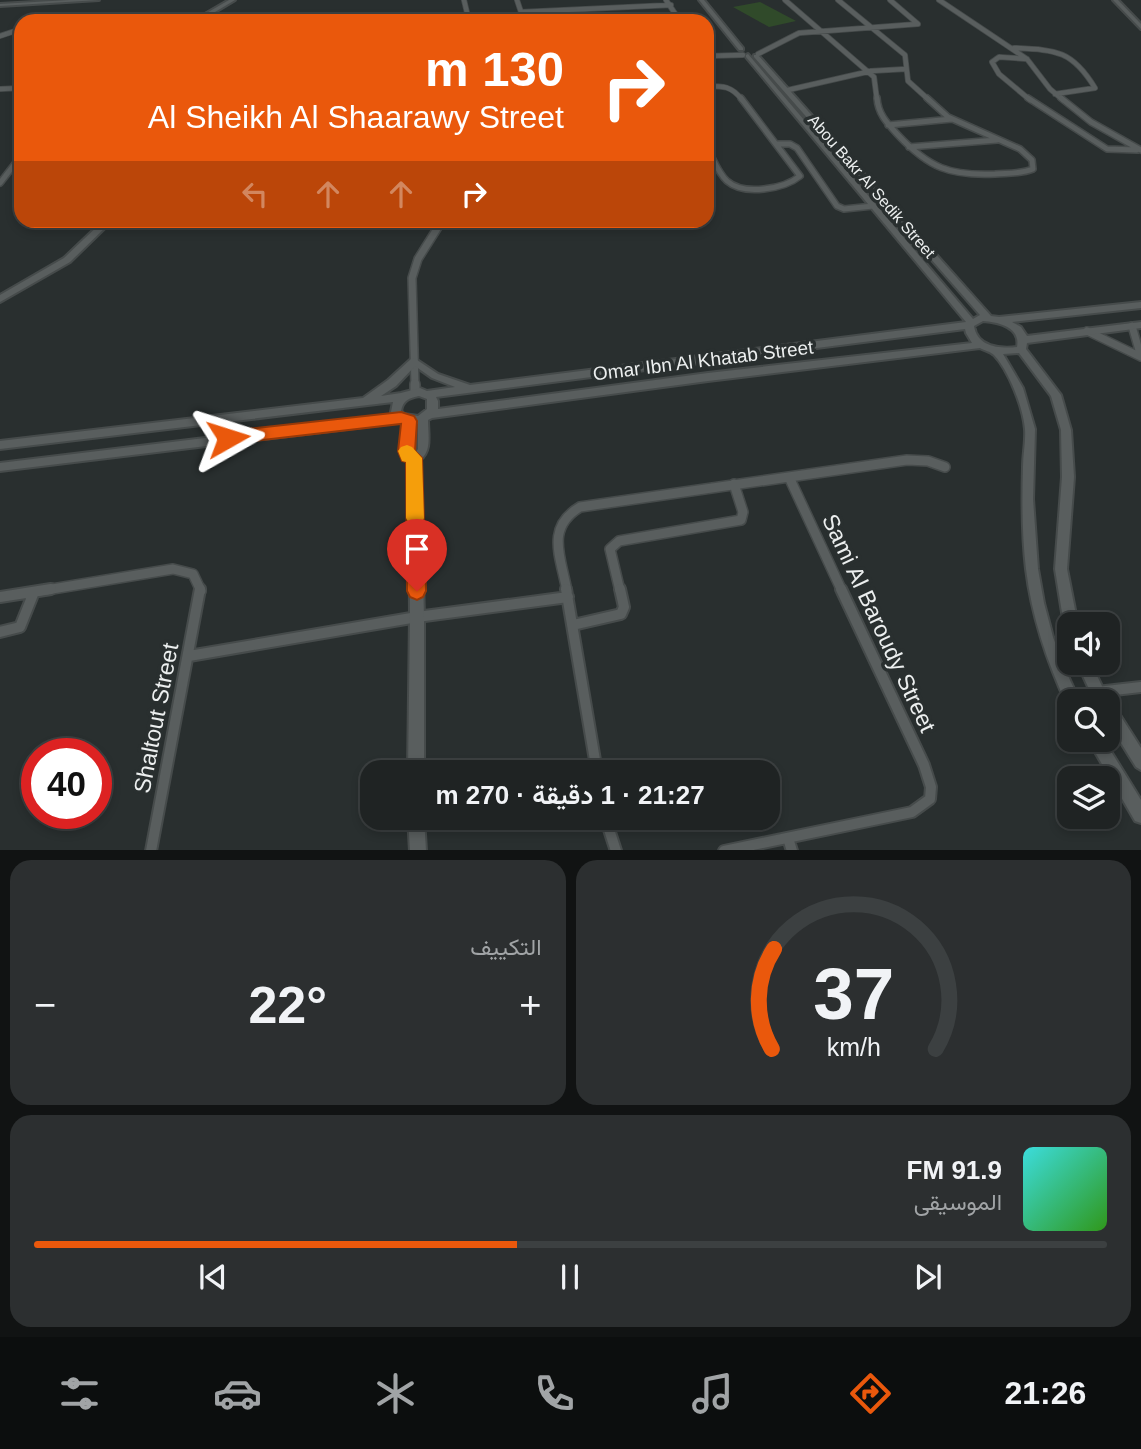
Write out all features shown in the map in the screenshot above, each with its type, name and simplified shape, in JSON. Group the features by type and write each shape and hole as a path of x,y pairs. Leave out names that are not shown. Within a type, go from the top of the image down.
{"street":[{"path":"0,4 43,0"},
{"path":"0,4 97,0"},
{"path":"216,9 227,0"},
{"path":"208,14 233,0"},
{"path":"517,0 521,12 671,5"},
{"path":"666,0 676,14"},
{"name":"Abou Bakr Al Sedik Street","path":"701,0 714,14"},
{"name":"Abou Bakr Al Sedik Street","path":"709,0 970,323 971,336 981,345"},
{"path":"785,0 876,80 878,111 888,125 927,164 960,174 1033,169 1034,163 1026,153 953,119 910,84 906,78 905,55 838,0"},
{"path":"714,56 777,47 791,35 918,24 890,0"},
{"path":"939,0 1014,48 1027,59 1043,83 1055,94 1110,135 1140,150"},
{"path":"1115,0 1141,27"},
{"path":"1124,0 1141,17"},
{"name":"Abou Bakr Al Sedik Street","path":"714,14 788,90 988,317"},
{"path":"1014,48 1067,53 1095,88 1055,94"},
{"path":"1027,59 999,57 992,62 999,74 1029,99 1107,149 1140,150"},
{"path":"788,90 868,72 906,69"},
{"path":"714,86 735,90 800,176 790,184 750,188 728,183 714,160"},
{"path":"888,125 953,119"},
{"path":"909,147 1000,140"},
{"path":"777,144 790,144 797,148 836,206 844,209 873,206"},
{"path":"0,183 14,165"},
{"path":"0,299 67,260 101,228"},
{"path":"415,392 412,278 418,259 437,228"},
{"path":"1000,320 1141,305"},
{"path":"988,317 1018,330 1022,344 1056,395 1065,425 1068,477 1061,569 1069,612"},
{"name":"Omar Ibn Al Khatab Street","path":"428,394 970,323 988,317"},
{"path":"981,345 996,351 1013,352 1022,344 1087,331 1137,325 1141,357"},
{"path":"1087,331 1141,357"},
{"name":"Omar Ibn Al Khatab Street","path":"426,416 720,375 981,345"},
{"path":"996,351 1012,372 1026,408 1030,429 1027,512 1029,554 1047,642 1067,689"},
{"path":"414,360 443,380 472,388"},
{"path":"362,402 392,383 414,360"},
{"path":"0,445 402,397 415,392 428,394 434,404 426,416 423,450 414,458 416,760"},
{"path":"402,397 396,409 405,419 407,454 414,458"},
{"path":"0,467 426,416"},
{"path":"595,760 557,533 559,523 568,513 580,507 906,460 928,461 945,467"},
{"name":"Sami Al Baroudy Street","path":"789,477 932,786 931,800 925,807 790,844"},
{"path":"573,625 621,614 624,607 610,549 613,545 618,541 741,520 743,512 734,484"},
{"name":"Shaltout Street","path":"34,592 173,569 185,569 195,574 201,583 151,850"},
{"path":"0,597 34,592"},
{"path":"0,632 20,627 34,592"},
{"path":"189,656 417,617 568,597"},
{"path":"1120,692 1141,687"},
{"path":"1120,728 1141,762"},
{"path":"1102,752 1141,815"},
{"path":"417,830 418,850"},
{"path":"609,830 616,850"},
{"path":"723,850 790,844"}],"green space":[{"path":"760,2 796,21 769,27 733,7"}],"slow traffic":[{"path":"407,451 408,456 414,458 415,518"}],"route":[{"path":"228,438 401,418 409,421 407,454 414,458 417,591"}]}
